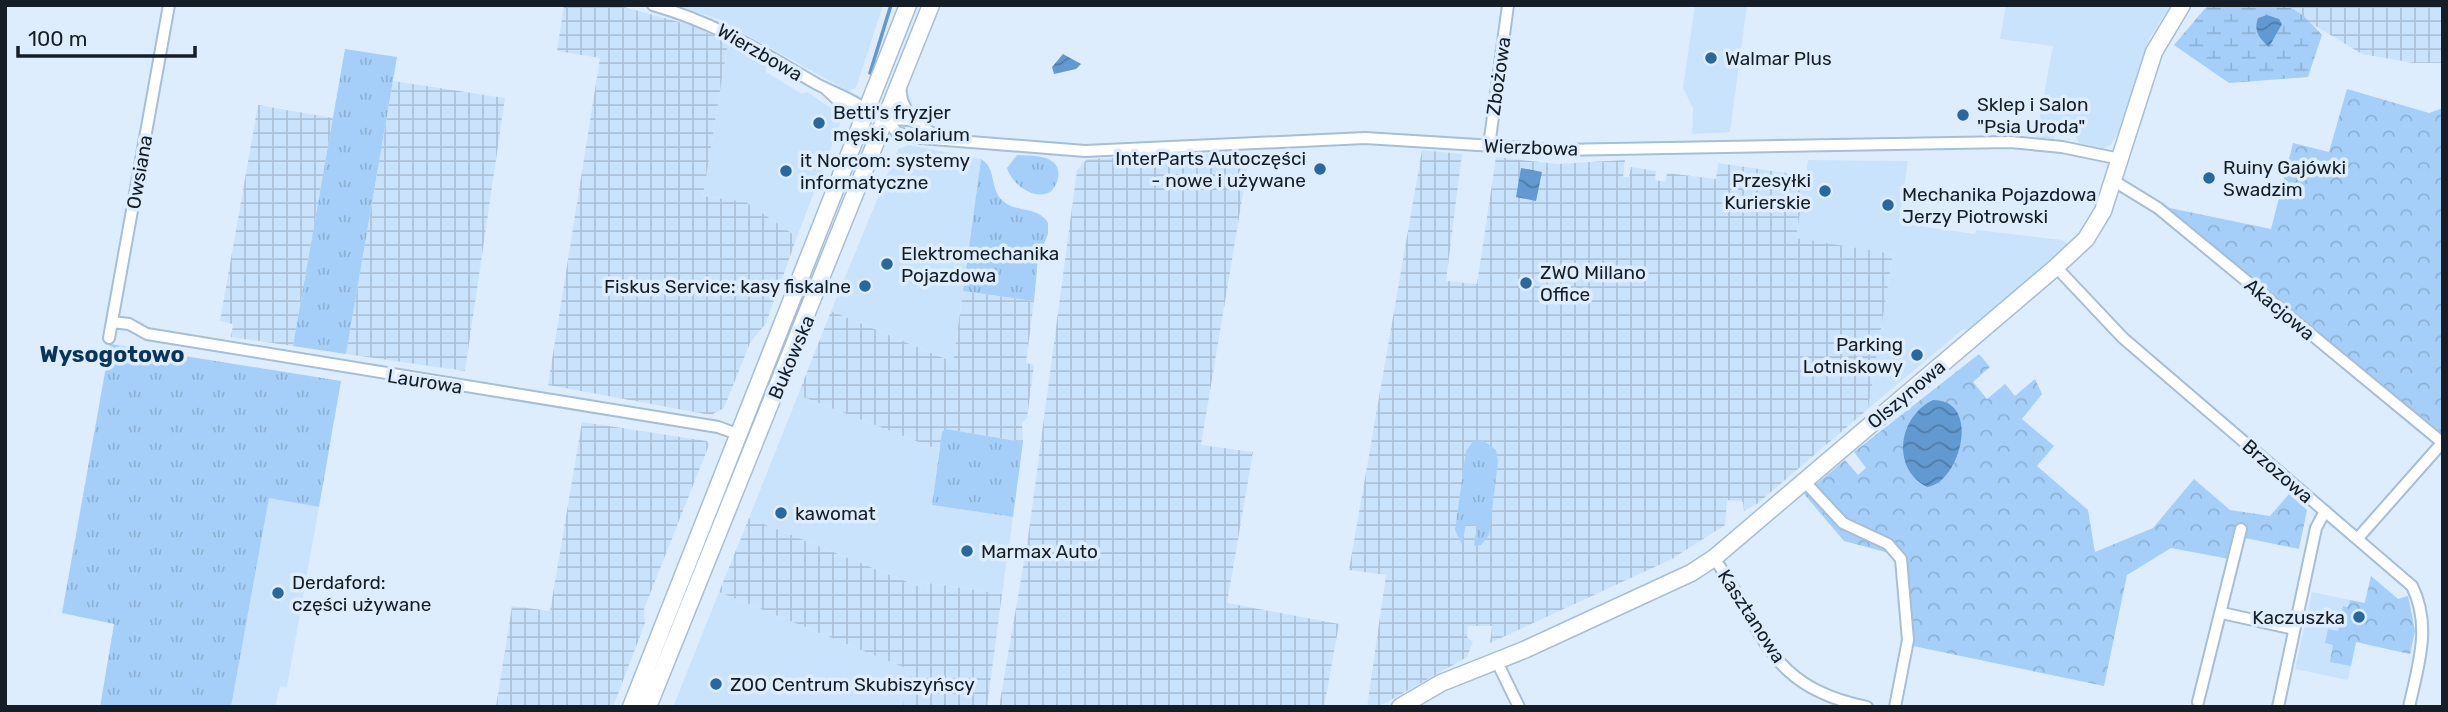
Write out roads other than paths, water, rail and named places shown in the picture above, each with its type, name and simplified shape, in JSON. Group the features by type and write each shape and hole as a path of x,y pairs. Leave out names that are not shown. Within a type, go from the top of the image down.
{"main road":[{"name":"Bukowska","path":"631,707 908,5"},
{"name":"Bukowska","path":"648,707 931,5"},
{"name":"Olszynowa","path":"1400,707 1441,683 1692,573 1714,558 2056,267 2095,226 2114,181 2154,52 2182,5"}],"street":[{"name":"Owsiana","path":"109,338 169,5"},
{"name":"Wierzbowa","path":"653,5 737,36 826,89 845,107 868,111 887,119 911,120 942,139"},
{"name":"Zbożowa","path":"1489,146 1508,5"},
{"path":"900,87 902,100 911,120"},
{"name":"Wierzbowa","path":"887,119 897,133 1010,148 1085,151 1365,138 1558,150 2010,142 2062,147 2120,159"},
{"name":"Akacjowa","path":"2114,181 2158,208 2442,443"},
{"name":"Brzozowa","path":"2056,267 2123,338 2412,586 2420,601 2423,635 2409,707"},
{"name":"Laurowa","path":"112,322 129,324 147,334 718,427 740,435"},
{"path":"2358,538 2442,443"},
{"path":"1804,481 1843,523 1888,544 1901,559 1908,640 1895,707"},
{"path":"2278,707 2317,524 2325,511"},
{"path":"2198,702 2241,529"},
{"name":"Kasztanowa","path":"1714,558 1783,666 1808,688 1841,702 1867,707"},
{"path":"2222,613 2294,629"},
{"path":"1496,660 1519,707"}],"water":[{"path":"2267,15 2279,19 2282,24 2269,47 2260,38 2256,27 2258,18"},
{"path":"1063,54 1081,64 1076,69 1054,74 1052,67"},
{"path":"1521,168 1542,172 1536,201 1516,197"},
{"path":"1933,400 1948,404 1958,413 1962,427 1961,442 1948,472 1938,482 1927,487 1915,478 1908,468 1903,442 1913,418"}],"waterway":[{"path":"870,73 891,5"}],"place":[{"name":"Walmar Plus","path":"1711,58"},
{"name":"Sklep i Salon \"Psia Uroda\"","path":"1963,115"},
{"name":"Betti's fryzjer męski, solarium","path":"819,123"},
{"name":"InterParts Autoczęści - nowe i używane","path":"1320,169"},
{"name":"it Norcom: systemy informatyczne","path":"786,171"},
{"name":"Ruiny Gajówki Swadzim","path":"2209,178"},
{"name":"Przesyłki Kurierskie","path":"1825,191"},
{"name":"Mechanika Pojazdowa Jerzy Piotrowski","path":"1888,205"},
{"name":"Elektromechanika Pojazdowa","path":"887,264"},
{"name":"ZWO Millano Office","path":"1526,283"},
{"name":"Fiskus Service: kasy fiskalne","path":"865,286"},
{"name":"Parking Lotniskowy","path":"1917,355"},
{"name":"kawomat","path":"781,513"},
{"name":"Marmax Auto","path":"967,551"},
{"name":"Derdaford: części używane","path":"278,593"},
{"name":"Kaczuszka","path":"2359,617"},
{"name":"ZOO Centrum Skubiszyńscy","path":"716,684"}],"district":[{"name":"Wysogotowo","path":"112,354"}]}
